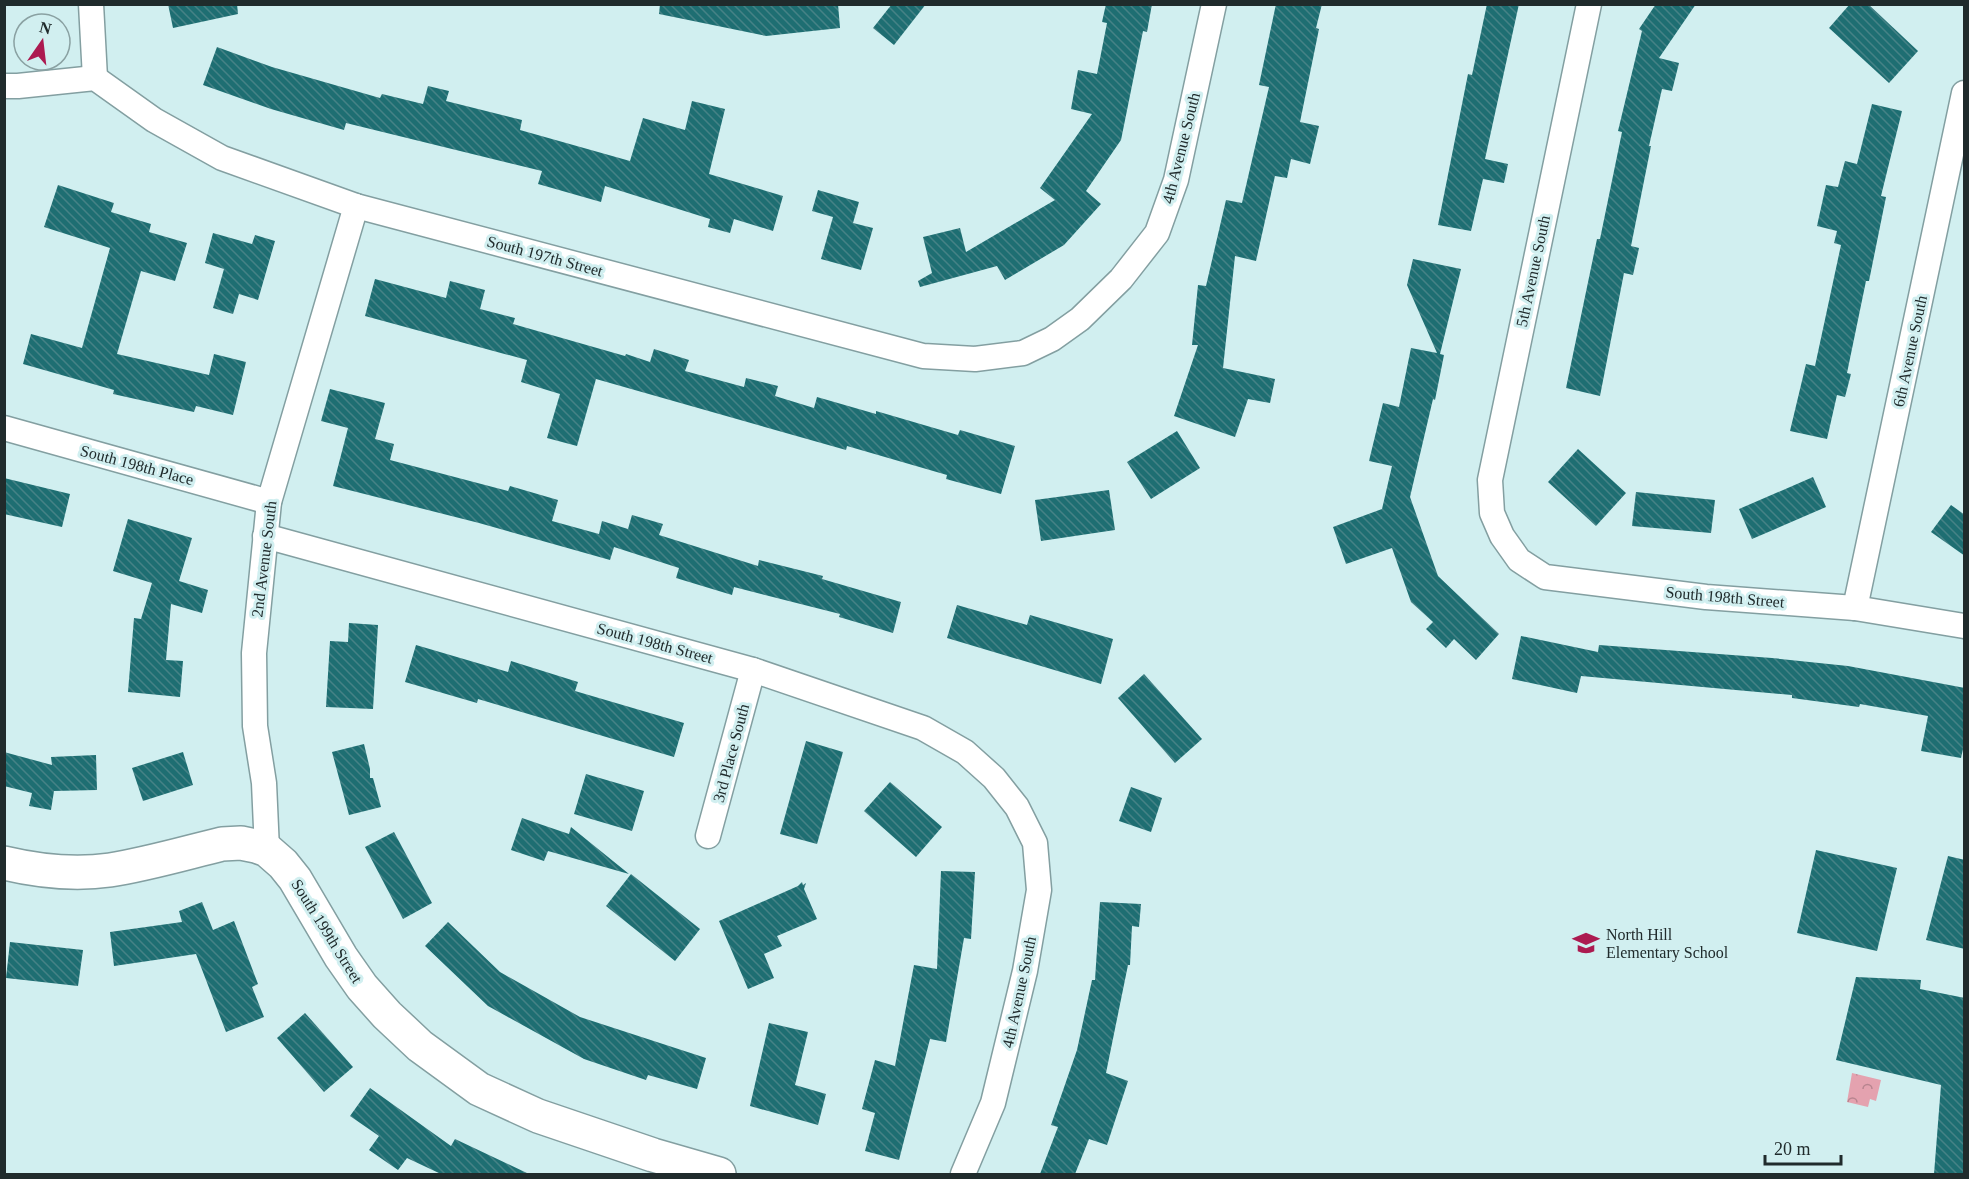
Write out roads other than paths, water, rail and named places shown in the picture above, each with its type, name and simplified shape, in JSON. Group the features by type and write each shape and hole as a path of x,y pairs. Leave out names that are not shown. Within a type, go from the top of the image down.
{"street":[{"path":"4,86 94,78 91,4"},
{"name":"4th Avenue South","path":"1095,304 1121,279 1157,233 1176,180 1214,4"},
{"name":"5th Avenue South","path":"1502,536 1492,513 1490,480 1589,4"},
{"name":"South 197th Street","path":"94,78 154,120 222,158 356,206 923,356 975,359 1023,353 1052,339 1095,304"},
{"name":"6th Avenue South","path":"1855,608 1965,93"},
{"name":"2nd Avenue South","path":"267,850 264,783 255,726 254,653 269,502 356,206"},
{"name":"South 198th Place","path":"4,429 269,502"},
{"name":"South 198th Street","path":"265,536 753,670 923,728 965,752 994,778 1017,807"},
{"name":"South 198th Street","path":"1502,536 1519,560 1545,577 1706,597 1855,608 1965,626"},
{"name":"3rd Place South","path":"708,836 753,670"},
{"name":"4th Avenue South","path":"963,1174 993,1103 1025,971 1039,890 1035,843 1017,807"},
{"path":"4,863 44,870 108,870 222,844 242,843 267,850"},
{"name":"South 199th Street","path":"267,850 295,879 341,957 387,1015 420,1046 479,1089 538,1116 653,1155 719,1174"}],"place":[{"name":"North Hill Elementary School","path":"1586,943"}]}
